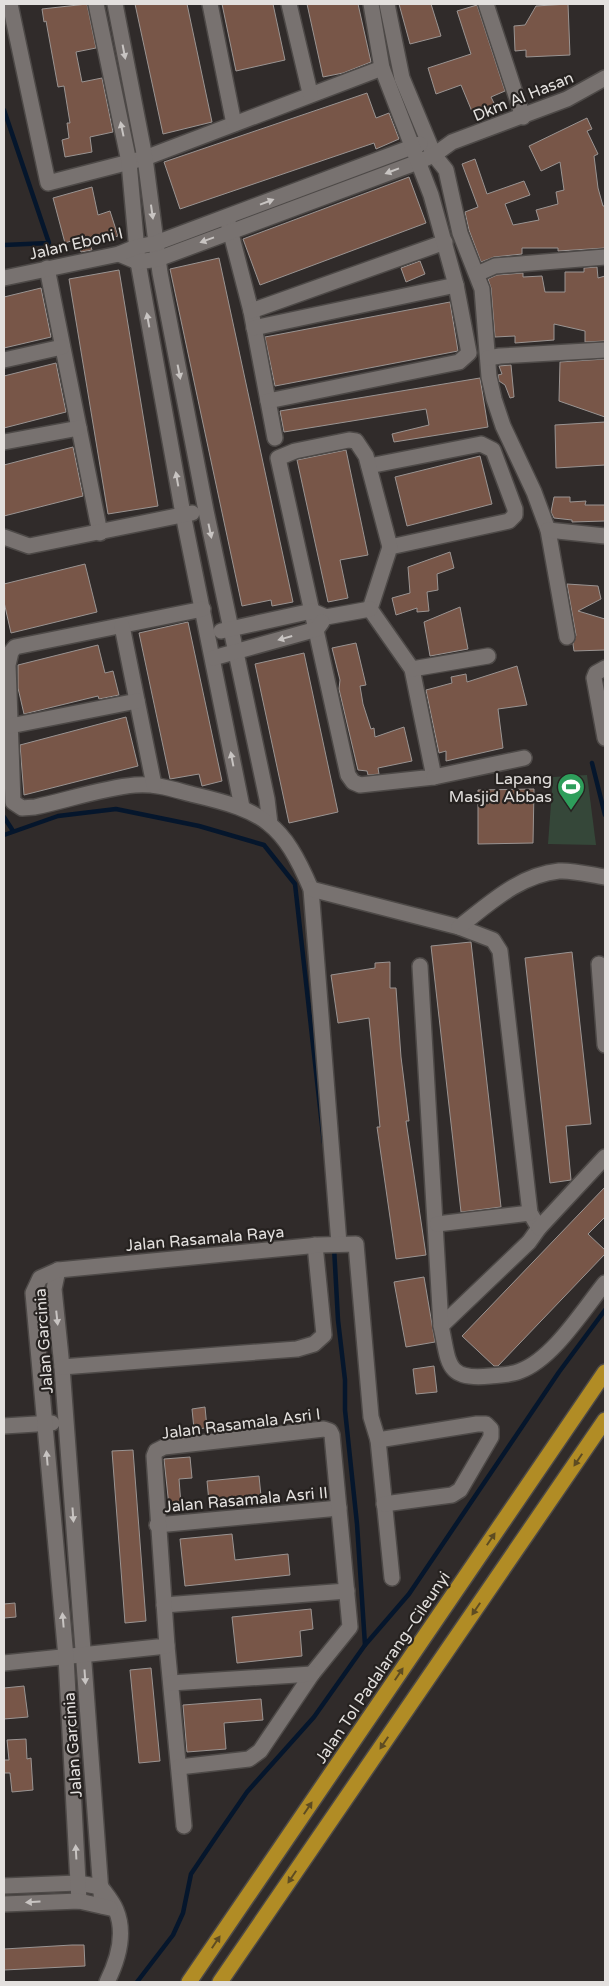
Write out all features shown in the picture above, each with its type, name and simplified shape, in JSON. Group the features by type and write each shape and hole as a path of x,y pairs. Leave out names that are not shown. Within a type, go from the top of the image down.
{"highway":[{"name":"Jalan Tol Padalarang–Cileunyi","path":"189,1982 605,1372"},
{"path":"220,1982 605,1420"}],"street":[{"path":"10,4 48,183 145,158 310,93 382,68"},
{"path":"96,4 129,162 137,255 183,514 242,807"},
{"path":"115,4 145,158 157,251 206,511 267,799 270,824"},
{"path":"210,4 234,124"},
{"path":"289,4 310,93"},
{"path":"268,401 459,362 465,358 469,348 456,285 431,195 382,68 371,4"},
{"path":"387,4 402,78 431,148 446,170 460,233 482,289 493,391 503,426 534,492 548,530 567,637"},
{"path":"486,4 522,117"},
{"name":"Dkm Al Hasan","path":"431,148 522,117 567,99 605,78"},
{"path":"228,225 412,147 431,148"},
{"path":"228,225 418,162 431,148"},
{"path":"228,225 251,311 275,438"},
{"name":"Jalan Eboni I","path":"4,278 119,254 137,255 157,251 228,225"},
{"path":"251,311 445,242"},
{"path":"477,274 495,266 605,257"},
{"path":"47,268 100,533"},
{"path":"254,328 456,285"},
{"path":"4,360 62,346"},
{"path":"488,358 605,350"},
{"path":"4,442 79,428"},
{"path":"370,609 390,547 369,466 361,447 356,441 349,440 295,451 278,458 319,614 317,630 350,779 360,785 434,777 524,758"},
{"path":"369,466 481,444 488,446 493,450 514,509 515,515 509,521 390,547"},
{"path":"4,537 29,546 100,533 183,514 206,511"},
{"path":"548,530 605,536"},
{"path":"203,609 14,647 10,652 8,665 13,802 16,806 35,807 134,785 154,785 242,807 270,824 288,842 311,890 337,1244"},
{"path":"208,634 319,614 370,609"},
{"path":"370,609 412,669 434,777"},
{"path":"122,626 154,785"},
{"path":"213,658 317,630"},
{"path":"412,669 488,656"},
{"path":"605,668 596,673 594,678 605,738"},
{"path":"10,726 137,700"},
{"path":"459,927 510,888 538,876 561,871 604,876"},
{"path":"311,890 459,927 493,940 500,951 530,1213 539,1228"},
{"path":"599,964 605,1045"},
{"path":"420,966 437,1224 441,1326 448,1360 458,1374 468,1378 513,1374 532,1365 546,1354 605,1283"},
{"path":"441,1326 530,1242 539,1228 605,1157"},
{"path":"437,1224 530,1213"},
{"name":"Jalan Rasamala Raya","path":"58,1270 317,1245 356,1244 371,1417 378,1440"},
{"path":"62,1367 297,1349 314,1344 324,1335 317,1245"},
{"name":"Jalan Garcinia","path":"58,1270 54,1289 62,1367 101,1887 120,1938 117,1962 108,1982"},
{"name":"Jalan Garcinia","path":"58,1270 40,1278 33,1293 66,1657 79,1901"},
{"path":"4,1426 66,1421"},
{"path":"384,1504 445,1497 460,1490 490,1437 491,1429 486,1424 477,1424 378,1440 384,1504 392,1578"},
{"name":"Jalan Rasamala Asri I","path":"157,1524 154,1456 156,1450 164,1446 324,1429 330,1431 332,1435 339,1508"},
{"path":"179,1767 249,1759 256,1755 312,1674 350,1627 339,1508"},
{"name":"Jalan Rasamala Asri II","path":"157,1524 339,1508"},
{"path":"157,1524 184,1826"},
{"path":"164,1605 347,1591"},
{"path":"4,1664 167,1646"},
{"path":"171,1683 312,1674"},
{"path":"4,1886 78,1883 101,1887"},
{"path":"4,1904 79,1901 109,1907"}],"green space":[{"name":"Lapang Masjid Abbas","path":"587,775 596,845 548,844 553,777"}],"building":[{"path":"87,4 96,48 76,52 82,82 102,78 113,132 90,137 92,152 65,157 62,140 69,138 67,123 70,123 64,86 58,87 46,21 44,22 42,9"},
{"path":"135,4 187,4 212,122 163,134"},
{"path":"222,4 273,4 285,60 236,71"},
{"path":"307,4 358,4 371,62 343,73 323,77"},
{"path":"399,4 431,4 441,36 410,44"},
{"path":"568,4 570,55 526,57 526,50 515,51 514,26 525,25 536,6"},
{"path":"477,5 505,91 491,97 495,105 473,114 461,85 436,94 428,68 471,54 457,11"},
{"path":"367,93 376,118 389,113 399,139 376,149 374,143 180,209 164,162"},
{"path":"587,118 592,129 587,131 598,154 594,156 598,188 603,206 605,206 605,248 558,251 558,248 522,248 522,254 494,257 481,262 469,230 465,212 478,207 462,164 475,159 487,194 524,181 530,195 505,204 513,225 539,220 536,210 558,204 556,192 564,190 560,162 541,171 529,146"},
{"path":"409,177 426,223 260,285 243,239"},
{"path":"92,187 98,215 110,211 118,236 90,244 92,250 81,252 77,239 65,243 53,198"},
{"path":"219,258 293,602 272,606 271,600 242,606 170,269"},
{"path":"420,261 425,274 406,282 401,268"},
{"path":"597,267 598,278 605,276 605,341 585,342 585,331 554,324 554,340 515,343 515,336 495,337 491,288 488,279 497,275 523,273 523,277 542,276 545,292 565,292 565,272 584,272 584,268"},
{"path":"119,270 158,506 108,514 69,279"},
{"path":"41,288 51,337 4,348 4,297"},
{"path":"450,302 458,351 275,386 265,337"},
{"path":"605,359 605,417 559,401 560,362"},
{"path":"56,363 66,412 4,428 4,376"},
{"path":"511,365 514,397 510,398 505,385 499,381 498,375 502,374 499,366"},
{"path":"480,378 488,427 394,442 392,434 429,425 426,409 284,432 280,411"},
{"path":"605,422 605,465 556,468 555,425"},
{"path":"73,447 83,496 4,516 4,465"},
{"path":"346,450 368,555 340,560 348,598 328,602 297,460"},
{"path":"480,456 492,504 407,526 395,477"},
{"path":"554,497 570,497 570,502 586,501 585,505 605,505 605,521 572,522 572,520 554,518 551,512"},
{"path":"450,552 454,568 437,574 438,590 427,592 429,611 417,612 417,608 396,615 392,598 410,593 408,567"},
{"path":"85,564 97,612 11,633 4,602 4,584"},
{"path":"567,584 598,586 601,599 578,611 605,619 605,650 574,651 573,644 576,635"},
{"path":"460,607 468,649 430,656 424,622"},
{"path":"188,622 222,781 202,786 199,774 170,779 139,633"},
{"path":"356,643 366,685 360,686 363,704 371,729 374,728 375,737 404,727 412,761 378,768 379,774 368,775 367,771 358,770 339,689 340,680 332,648"},
{"path":"98,645 105,673 113,671 119,695 99,699 98,696 24,714 18,688 18,665"},
{"path":"304,653 338,812 289,823 255,664"},
{"path":"517,666 527,705 498,709 503,748 446,761 446,751 439,753 426,690 452,683 451,677 466,674 467,682"},
{"path":"126,717 138,766 24,795 20,745"},
{"path":"534,789 533,843 478,844 478,790"},
{"path":"471,942 501,1207 461,1212 431,946"},
{"path":"572,952 591,1124 566,1126 571,1180 550,1183 525,958"},
{"path":"390,962 390,988 396,988 401,1057 409,1121 406,1121 426,1255 396,1259 377,1127 380,1127 369,1018 338,1023 331,975 375,968 375,963"},
{"path":"605,1187 605,1217 588,1234 605,1250 605,1254 498,1366 494,1366 462,1336"},
{"path":"424,1277 435,1342 406,1347 394,1282"},
{"path":"434,1366 437,1392 416,1394 413,1369"},
{"path":"205,1407 207,1428 194,1429 192,1409"},
{"path":"133,1450 146,1621 125,1623 112,1451"},
{"path":"190,1457 192,1478 179,1479 181,1505 169,1506 164,1459"},
{"path":"259,1476 261,1496 209,1502 207,1481"},
{"path":"232,1534 235,1560 288,1554 290,1575 185,1586 180,1539"},
{"path":"15,1603 16,1617 4,1618 4,1604"},
{"path":"311,1609 313,1629 300,1631 302,1656 237,1663 232,1617"},
{"path":"151,1668 160,1761 139,1763 130,1670"},
{"path":"24,1686 28,1717 4,1719 4,1688"},
{"path":"261,1699 263,1720 224,1723 226,1749 187,1752 183,1705"},
{"path":"26,1739 27,1759 31,1758 33,1790 12,1792 10,1773 4,1773 4,1760 9,1760 7,1740"},
{"path":"84,1945 85,1966 4,1970 4,1949"}],"waterway":[{"path":"4,110 49,243 4,245"},
{"path":"592,763 605,815"},
{"path":"4,835 58,816 116,809 199,826 264,845 295,884 324,1143"},
{"path":"4,817 13,831"},
{"path":"334,1247 338,1320 345,1380 345,1410 357,1524 365,1645"},
{"path":"137,1982 173,1935 183,1913 191,1874 247,1792 314,1717 365,1645 409,1594 559,1372 605,1310"}],"place":[{"name":"Lapang Masjid Abbas","path":"571,811"}]}
